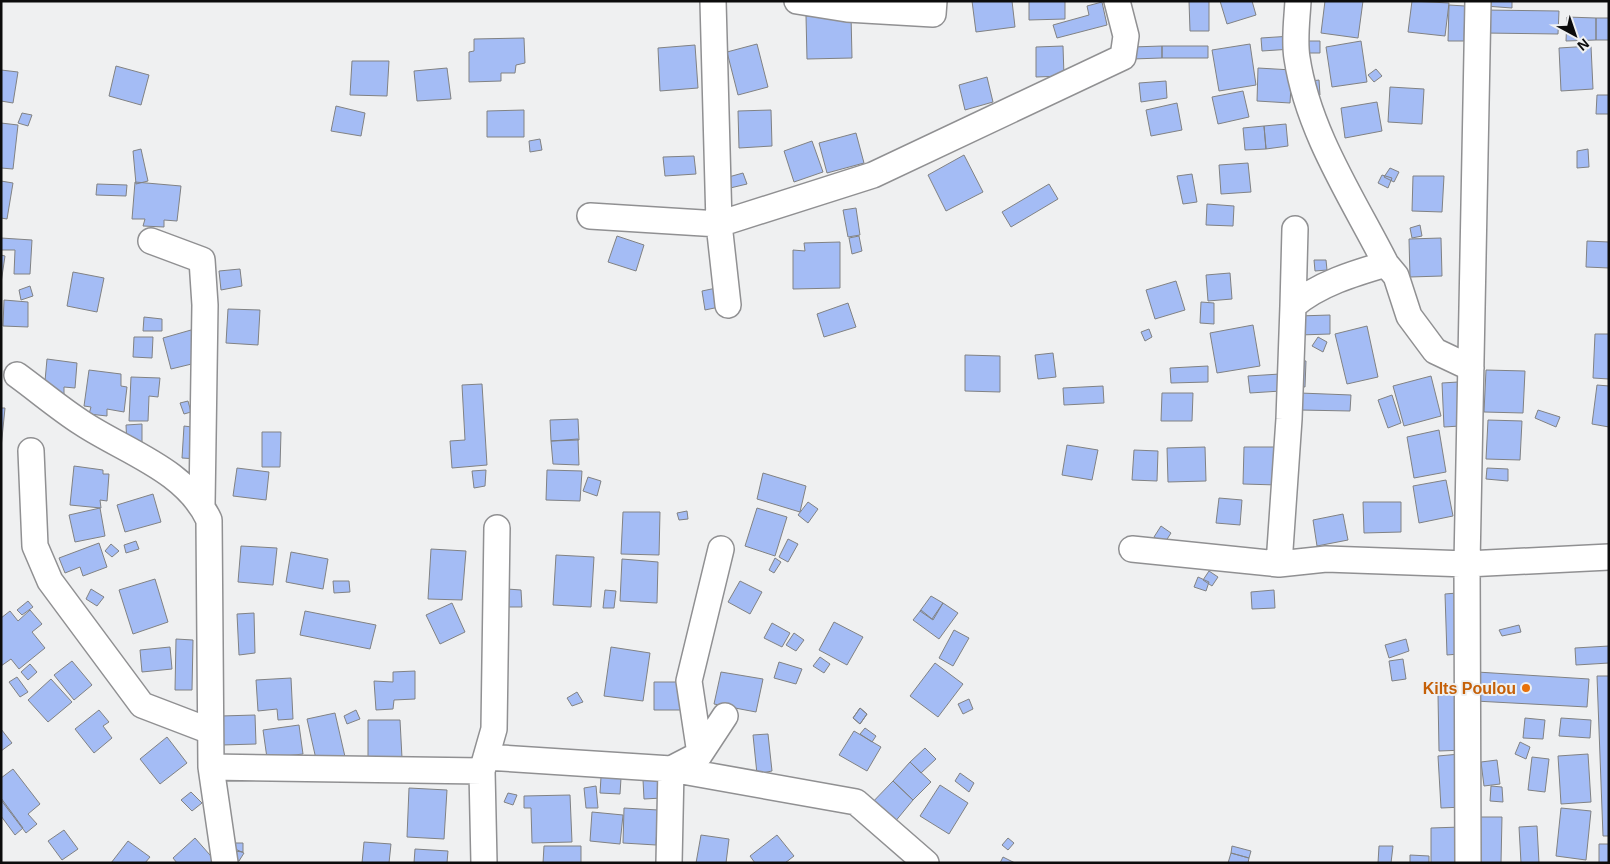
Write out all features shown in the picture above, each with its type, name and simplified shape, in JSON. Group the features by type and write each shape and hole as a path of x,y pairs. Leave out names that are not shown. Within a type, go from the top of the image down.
{"street":[{"path":"713,1 719,224 728,306"},
{"path":"797,1 847,9 933,14 934,1"},
{"path":"590,216 719,224 873,175 1123,57 1126,36 1117,1"},
{"path":"1298,1 1296,57 1307,104 1320,135 1386,264 1396,276 1409,316 1434,351 1471,368"},
{"path":"1468,863 1467,564 1478,1"},
{"path":"1279,564 1289,419 1295,229"},
{"path":"151,241 202,260 205,305 202,504"},
{"path":"1293,306 1302,299 1354,273 1386,264"},
{"path":"17,375 82,423 168,472 202,504 209,520 211,766 225,863"},
{"path":"31,451 35,546 50,581 142,705 210,731"},
{"path":"484,863 484,764 494,728 496,528"},
{"path":"700,754 689,681 721,549"},
{"path":"1132,549 1279,564 1326,559 1467,564 1609,557"},
{"path":"671,769 700,754 725,716"},
{"path":"211,766 484,764 671,769 856,802 926,863"},
{"path":"669,863 671,769"}],"building":[{"path":"972,1 1012,1 1015,27 976,32"},
{"path":"1029,1 1065,1 1065,19 1029,20"},
{"path":"1189,1 1209,1 1209,31 1190,31"},
{"path":"1220,1 1252,1 1256,15 1227,24"},
{"path":"1325,1 1363,1 1358,38 1321,33"},
{"path":"1412,1 1449,3 1445,36 1408,32"},
{"path":"1486,1 1512,1 1512,8 1485,6"},
{"path":"1102,2 1107,25 1057,38 1053,25 1089,15 1087,6"},
{"path":"1449,5 1465,6 1464,41 1448,41"},
{"path":"1484,10 1559,11 1558,34 1484,33"},
{"path":"851,15 852,58 807,59 806,16"},
{"path":"1567,17 1596,18 1596,40 1566,41"},
{"path":"1596,18 1609,18 1609,40 1596,40"},
{"path":"1292,36 1292,49 1262,51 1261,38"},
{"path":"524,38 525,63 516,65 515,73 501,73 501,81 469,82 469,52 474,51 474,39"},
{"path":"1305,41 1320,41 1320,53 1305,53"},
{"path":"1361,41 1367,82 1332,87 1326,47"},
{"path":"757,44 768,87 738,95 727,52"},
{"path":"1250,44 1256,85 1219,91 1212,50"},
{"path":"695,45 698,88 660,91 658,48"},
{"path":"1063,46 1064,76 1036,77 1036,47"},
{"path":"1162,46 1162,58 1132,59 1132,47"},
{"path":"1162,46 1208,46 1208,58 1162,58"},
{"path":"1591,46 1593,89 1561,91 1559,48"},
{"path":"352,61 389,61 387,96 350,95"},
{"path":"116,66 149,75 141,105 109,96"},
{"path":"447,68 451,99 417,101 414,71"},
{"path":"1258,68 1292,70 1290,103 1257,101"},
{"path":"1376,69 1382,76 1374,82 1368,75"},
{"path":"1,70 18,72 13,103 1,101"},
{"path":"987,77 993,102 965,110 959,85"},
{"path":"1319,80 1320,95 1306,97 1304,82"},
{"path":"1166,81 1167,98 1141,102 1139,83"},
{"path":"1390,87 1424,89 1422,124 1388,122"},
{"path":"1243,91 1249,117 1218,124 1212,97"},
{"path":"1597,95 1609,95 1609,114 1596,114"},
{"path":"1377,102 1382,131 1345,138 1341,108"},
{"path":"1177,103 1182,130 1151,136 1146,110"},
{"path":"336,106 365,113 361,136 331,131"},
{"path":"524,110 524,137 487,137 487,111"},
{"path":"771,110 772,146 739,148 738,111"},
{"path":"22,113 32,115 28,126 18,123"},
{"path":"1,123 18,125 13,169 1,168"},
{"path":"1286,124 1288,146 1266,149 1264,126"},
{"path":"1264,126 1266,149 1245,150 1243,128"},
{"path":"856,133 864,163 827,173 819,143"},
{"path":"540,139 542,150 530,152 529,141"},
{"path":"812,141 823,172 794,182 784,151"},
{"path":"141,149 148,181 136,184 133,151"},
{"path":"1588,149 1589,167 1577,168 1577,151"},
{"path":"964,155 983,192 946,211 928,175"},
{"path":"694,156 696,174 665,176 663,157"},
{"path":"1248,163 1251,192 1221,194 1219,165"},
{"path":"1390,168 1399,172 1394,182 1384,177"},
{"path":"743,173 747,184 726,189 725,178"},
{"path":"1192,174 1197,202 1183,204 1177,176"},
{"path":"1382,175 1392,178 1388,188 1378,183"},
{"path":"1413,176 1444,176 1442,212 1412,211"},
{"path":"1,181 13,183 7,219 1,218"},
{"path":"135,182 181,186 177,221 164,220 164,227 143,226 145,219 132,219"},
{"path":"97,184 127,185 126,196 96,195"},
{"path":"1049,184 1058,199 1011,227 1002,212"},
{"path":"1207,204 1234,206 1233,226 1206,225"},
{"path":"856,208 860,235 848,237 843,210"},
{"path":"1420,225 1422,236 1412,238 1410,228"},
{"path":"617,236 644,245 636,271 608,262"},
{"path":"859,236 862,251 852,254 849,238"},
{"path":"1,238 32,240 30,274 14,274 15,250 1,250"},
{"path":"1441,238 1442,276 1410,277 1409,239"},
{"path":"1587,241 1609,242 1609,268 1586,267"},
{"path":"840,242 840,288 793,289 793,250 805,251 804,243"},
{"path":"1,255 5,256 1,283"},
{"path":"1314,260 1326,260 1327,270 1315,271"},
{"path":"240,269 242,286 221,290 219,271"},
{"path":"73,272 104,278 97,312 67,306"},
{"path":"1230,273 1232,299 1208,301 1206,275"},
{"path":"1176,281 1185,310 1155,319 1146,290"},
{"path":"30,286 33,296 21,300 19,290"},
{"path":"721,287 724,306 705,310 702,291"},
{"path":"4,300 28,302 28,327 3,326"},
{"path":"1201,302 1214,303 1214,324 1200,323"},
{"path":"848,303 856,327 824,337 817,314"},
{"path":"228,309 260,310 258,345 226,343"},
{"path":"1330,315 1330,334 1299,335 1298,316"},
{"path":"144,317 162,319 162,331 143,331"},
{"path":"1253,325 1260,366 1217,373 1210,333"},
{"path":"1367,326 1378,377 1347,384 1335,334"},
{"path":"1149,329 1152,337 1145,341 1141,332"},
{"path":"191,330 200,362 171,369 163,338"},
{"path":"1595,334 1609,334 1609,379 1593,378"},
{"path":"134,337 153,337 152,358 133,357"},
{"path":"1318,337 1327,342 1323,352 1312,346"},
{"path":"1053,353 1056,377 1038,379 1035,355"},
{"path":"965,355 1000,356 1000,392 965,391"},
{"path":"47,359 77,363 75,388 64,387 64,394 44,392"},
{"path":"1293,360 1306,361 1305,387 1292,386"},
{"path":"1208,366 1208,382 1171,383 1170,368"},
{"path":"89,370 121,374 121,386 127,387 124,412 107,409 107,416 89,414 91,407 84,406"},
{"path":"1486,370 1525,371 1523,413 1484,412"},
{"path":"1280,374 1281,391 1250,393 1248,376"},
{"path":"1431,376 1441,416 1404,426 1393,386"},
{"path":"131,377 160,378 158,397 149,396 148,421 129,421"},
{"path":"1458,382 1460,426 1444,427 1442,383"},
{"path":"482,384 487,465 452,468 450,441 465,440 462,385"},
{"path":"1597,385 1609,386 1609,427 1592,424"},
{"path":"1103,386 1104,403 1064,405 1063,388"},
{"path":"1162,393 1193,393 1192,421 1161,421"},
{"path":"1300,393 1351,395 1350,411 1300,410"},
{"path":"1392,395 1401,423 1388,428 1378,400"},
{"path":"188,401 191,412 184,414 180,403"},
{"path":"1,408 5,408 1,448"},
{"path":"1538,410 1560,417 1556,427 1535,418"},
{"path":"578,419 579,440 551,441 550,420"},
{"path":"1488,420 1522,421 1520,460 1486,459"},
{"path":"142,424 142,446 127,447 126,425"},
{"path":"184,426 200,428 198,459 182,458"},
{"path":"1439,430 1446,472 1414,478 1407,437"},
{"path":"262,432 281,432 280,467 262,467"},
{"path":"578,439 579,465 553,464 551,441"},
{"path":"1067,445 1098,450 1092,480 1062,475"},
{"path":"1205,447 1206,481 1168,482 1167,448"},
{"path":"1244,447 1278,447 1277,485 1243,484"},
{"path":"1134,450 1158,451 1157,481 1132,480"},
{"path":"74,466 103,470 103,474 109,474 107,501 100,500 101,508 70,505"},
{"path":"237,468 269,472 266,500 233,496"},
{"path":"1487,468 1508,469 1508,481 1486,479"},
{"path":"486,470 485,486 474,488 472,471"},
{"path":"547,470 582,471 580,501 546,500"},
{"path":"763,473 806,486 800,512 757,499"},
{"path":"588,477 601,481 597,496 583,491"},
{"path":"1446,480 1453,516 1419,523 1413,486"},
{"path":"153,494 161,522 125,532 117,505"},
{"path":"1219,498 1242,500 1240,525 1216,523"},
{"path":"808,502 818,509 808,523 798,515"},
{"path":"1363,502 1401,502 1401,532 1364,533"},
{"path":"100,508 105,536 75,542 69,515"},
{"path":"757,508 787,517 775,556 745,546"},
{"path":"687,511 688,519 679,520 677,513"},
{"path":"623,512 660,512 659,555 621,554"},
{"path":"1343,514 1348,540 1317,546 1313,520"},
{"path":"1161,526 1171,533 1164,544 1154,537"},
{"path":"788,539 798,544 788,562 779,557"},
{"path":"136,541 139,549 126,553 124,545"},
{"path":"99,543 107,567 83,576 80,567 65,573 59,558"},
{"path":"111,544 119,551 112,557 105,551"},
{"path":"241,546 277,548 273,585 238,582"},
{"path":"431,549 466,551 462,600 428,599"},
{"path":"291,552 328,559 323,589 286,582"},
{"path":"556,555 594,557 591,607 553,605"},
{"path":"775,558 781,562 774,573 769,570"},
{"path":"622,559 658,562 657,603 620,601"},
{"path":"1209,571 1218,577 1212,586 1203,580"},
{"path":"1198,577 1209,582 1206,591 1194,587"},
{"path":"155,579 168,622 133,634 119,590"},
{"path":"333,581 349,581 350,592 334,593"},
{"path":"740,581 762,592 750,614 728,602"},
{"path":"91,589 104,597 97,606 86,599"},
{"path":"507,589 521,590 522,607 505,607"},
{"path":"605,590 616,591 614,608 603,608"},
{"path":"1274,590 1275,608 1252,609 1251,592"},
{"path":"1457,593 1459,654 1447,655 1445,594"},
{"path":"931,596 943,603 933,620 920,611"},
{"path":"28,601 33,607 22,615 17,610"},
{"path":"452,603 465,632 440,644 426,615"},
{"path":"943,603 958,613 939,639 913,620 921,610 932,619"},
{"path":"30,610 42,624 32,632 45,648 19,669 11,659 1,666 1,618 10,611 18,621"},
{"path":"305,611 376,625 370,649 300,635"},
{"path":"254,613 255,653 239,655 237,614"},
{"path":"834,622 863,637 847,665 819,650"},
{"path":"772,623 790,633 782,647 764,638"},
{"path":"1519,625 1521,632 1502,636 1499,630"},
{"path":"954,630 969,638 953,666 939,658"},
{"path":"794,633 804,640 796,651 786,645"},
{"path":"176,639 193,640 192,690 175,690"},
{"path":"1406,639 1409,651 1389,658 1385,645"},
{"path":"1609,646 1609,663 1576,665 1575,648"},
{"path":"170,647 172,669 142,672 140,650"},
{"path":"611,647 650,653 643,701 604,696"},
{"path":"820,657 830,664 824,673 813,666"},
{"path":"1403,659 1406,679 1392,681 1389,661"},
{"path":"72,661 92,685 74,700 54,675"},
{"path":"779,662 802,669 796,684 774,678"},
{"path":"935,663 963,684 938,717 910,696"},
{"path":"30,664 37,672 28,680 21,672"},
{"path":"415,671 415,699 394,700 393,709 376,710 374,681 393,682 393,672"},
{"path":"721,672 763,679 756,712 714,704"},
{"path":"1477,672 1589,679 1587,707 1475,701"},
{"path":"1597,676 1609,676 1609,836 1603,836"},
{"path":"17,677 28,692 20,697 9,682"},
{"path":"291,678 293,719 278,720 277,709 258,711 256,680"},
{"path":"51,679 72,702 48,722 28,700"},
{"path":"654,682 684,682 684,710 654,710"},
{"path":"577,692 583,702 572,706 567,698"},
{"path":"1465,694 1466,750 1439,751 1438,695"},
{"path":"969,699 973,709 963,714 958,704"},
{"path":"860,708 867,714 860,724 853,718"},
{"path":"860,708 867,714 860,724 853,718"},
{"path":"99,710 109,722 103,726 112,738 94,753 75,729"},
{"path":"356,710 360,719 347,724 344,716"},
{"path":"335,713 346,761 318,768 307,719"},
{"path":"255,715 256,744 222,745 221,716"},
{"path":"1525,718 1545,720 1543,739 1523,738"},
{"path":"1561,718 1591,720 1590,738 1559,736"},
{"path":"368,720 400,720 402,758 368,759"},
{"path":"299,725 303,754 267,758 263,730"},
{"path":"865,728 876,736 872,742 860,734"},
{"path":"1,729 12,743 1,751"},
{"path":"854,731 881,747 867,771 839,755"},
{"path":"768,734 772,771 757,774 753,735"},
{"path":"167,737 187,763 160,784 140,759"},
{"path":"1520,742 1530,747 1526,759 1515,754"},
{"path":"925,748 936,759 921,773 910,762"},
{"path":"1460,754 1464,807 1441,808 1438,756"},
{"path":"1588,754 1591,802 1561,804 1558,756"},
{"path":"1532,757 1549,759 1545,792 1528,790"},
{"path":"1497,760 1500,784 1484,786 1481,762"},
{"path":"910,762 931,782 913,800 893,781"},
{"path":"13,769 40,804 28,814 37,824 26,833 1,800 1,778"},
{"path":"960,773 974,783 969,792 955,781"},
{"path":"601,777 621,778 620,794 600,793"},
{"path":"661,779 662,798 644,799 643,780"},
{"path":"893,781 913,800 894,823 866,809"},
{"path":"940,785 968,803 949,834 920,816"},
{"path":"596,786 598,808 586,808 584,788"},
{"path":"1491,786 1502,787 1503,802 1490,801"},
{"path":"409,788 447,790 444,839 407,837"},
{"path":"191,792 202,803 192,811 181,800"},
{"path":"508,793 517,795 513,805 504,802"},
{"path":"570,795 572,842 532,843 531,808 524,808 524,796"},
{"path":"1,798 23,828 15,835 1,816"},
{"path":"624,808 658,810 656,845 623,843"},
{"path":"1561,808 1591,811 1586,860 1556,856"},
{"path":"592,812 623,815 620,844 590,841"},
{"path":"1479,817 1502,817 1501,863 1478,863"},
{"path":"1537,826 1539,863 1521,863 1519,827"},
{"path":"1461,827 1461,863 1431,863 1431,828"},
{"path":"64,830 78,849 62,860 48,841"},
{"path":"701,835 729,839 726,863 696,863"},
{"path":"777,835 794,856 785,863 755,863 750,856"},
{"path":"195,838 217,863 177,863 173,858"},
{"path":"1008,838 1014,843 1008,850 1002,845"},
{"path":"128,841 150,857 145,863 111,863"},
{"path":"364,842 391,844 389,863 362,863"},
{"path":"233,843 243,843 243,852 234,851"},
{"path":"1599,844 1609,844 1609,863 1599,863"},
{"path":"544,846 581,846 581,863 543,863"},
{"path":"1232,846 1251,851 1249,858 1231,853"},
{"path":"1379,846 1393,846 1391,863 1378,863"},
{"path":"233,848 244,853 239,861 229,855"},
{"path":"415,849 448,851 447,863 414,863"},
{"path":"1231,853 1249,858 1248,863 1228,863"},
{"path":"1410,855 1429,856 1429,863 1410,863"},
{"path":"1003,857 1015,863 1000,863"}],"place":[{"name":"Kilts Poulou","path":"1526,688"}]}
